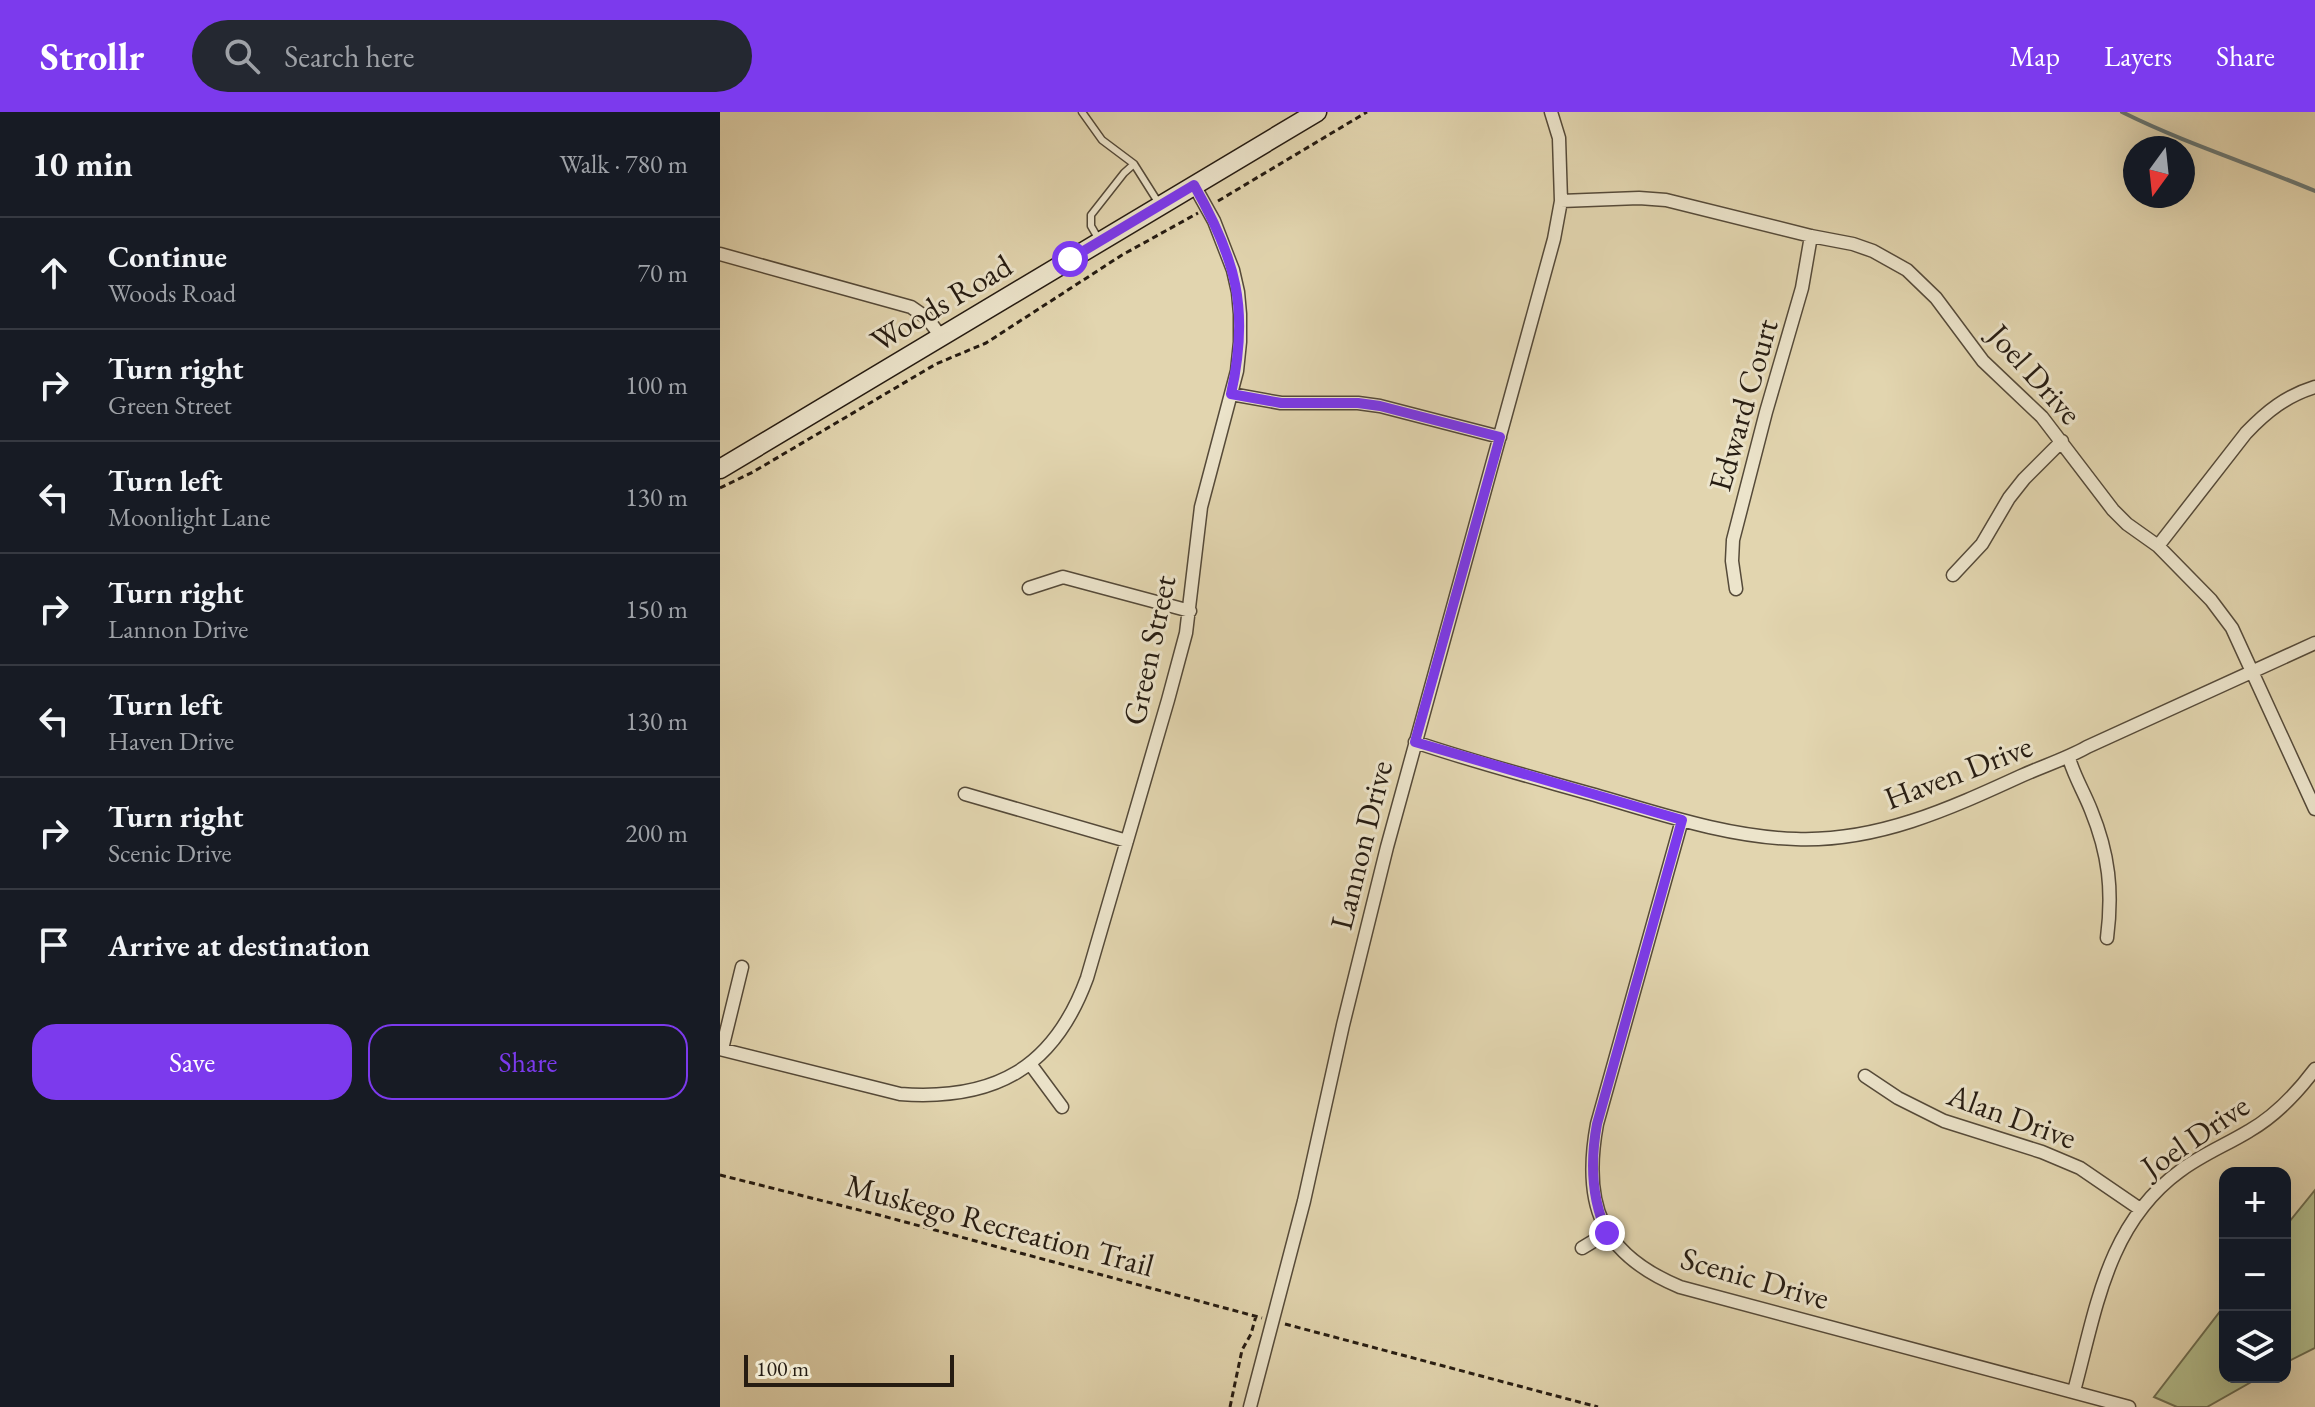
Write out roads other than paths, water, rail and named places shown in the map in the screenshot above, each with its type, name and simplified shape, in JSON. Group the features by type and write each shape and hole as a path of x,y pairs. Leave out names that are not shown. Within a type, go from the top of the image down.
{"street":[{"name":"Woods Road","path":"720,469 1317,112"},
{"name":"Lannon Drive","path":"1250,1407 1304,1201 1387,847 1541,293 1561,201 1559,138 1551,112"},
{"name":"Green Street","path":"1031,1065 1056,1039 1079,1001 1127,841 1190,611 1201,507 1231,394 1240,342 1238,292 1226,247 1194,185"},
{"name":"Joel Drive","path":"1561,201 1666,200 1853,244 1907,270 1936,298 1983,361 2042,417 2113,510 2158,546 2211,600 2232,628 2315,809"},
{"name":"Edward Court","path":"1736,589 1733,540 1802,288 1811,236"},
{"path":"720,254 911,307 927,318 942,338"},
{"path":"2158,546 2262,416 2280,402 2315,387"},
{"path":"1231,394 1281,403 1380,406 1500,437"},
{"path":"1953,575 1982,544 2024,479 2062,441"},
{"path":"1029,588 1063,577 1190,611"},
{"name":"Haven Drive","path":"1415,742 1734,833 1798,839 1847,836 1928,817 2069,758 2315,643"},
{"path":"2069,758 2098,828 2108,864 2111,903 2107,938"},
{"path":"965,794 1127,841"},
{"name":"Scenic Drive","path":"1682,820 1597,1124 1592,1162 1595,1202 1607,1233 1649,1271 1680,1287 2129,1407"},
{"path":"742,967 721,1049 900,1094 926,1096 977,1089 1031,1065 1062,1107"},
{"name":"Joel Drive","path":"2074,1391 2105,1276 2128,1225 2148,1198 2179,1171 2270,1117 2315,1069"},
{"name":"Alan Drive","path":"1865,1076 1898,1098 1944,1121 2042,1152 2080,1168 2140,1209"},
{"path":"1582,1248 1607,1233"}],"lane":[{"path":"1082,112 1102,140 1134,164 1160,205"},
{"path":"1100,241 1091,226 1091,215 1134,164"}],"waterway":[{"path":"2122,112 2169,134 2315,191"}]}
